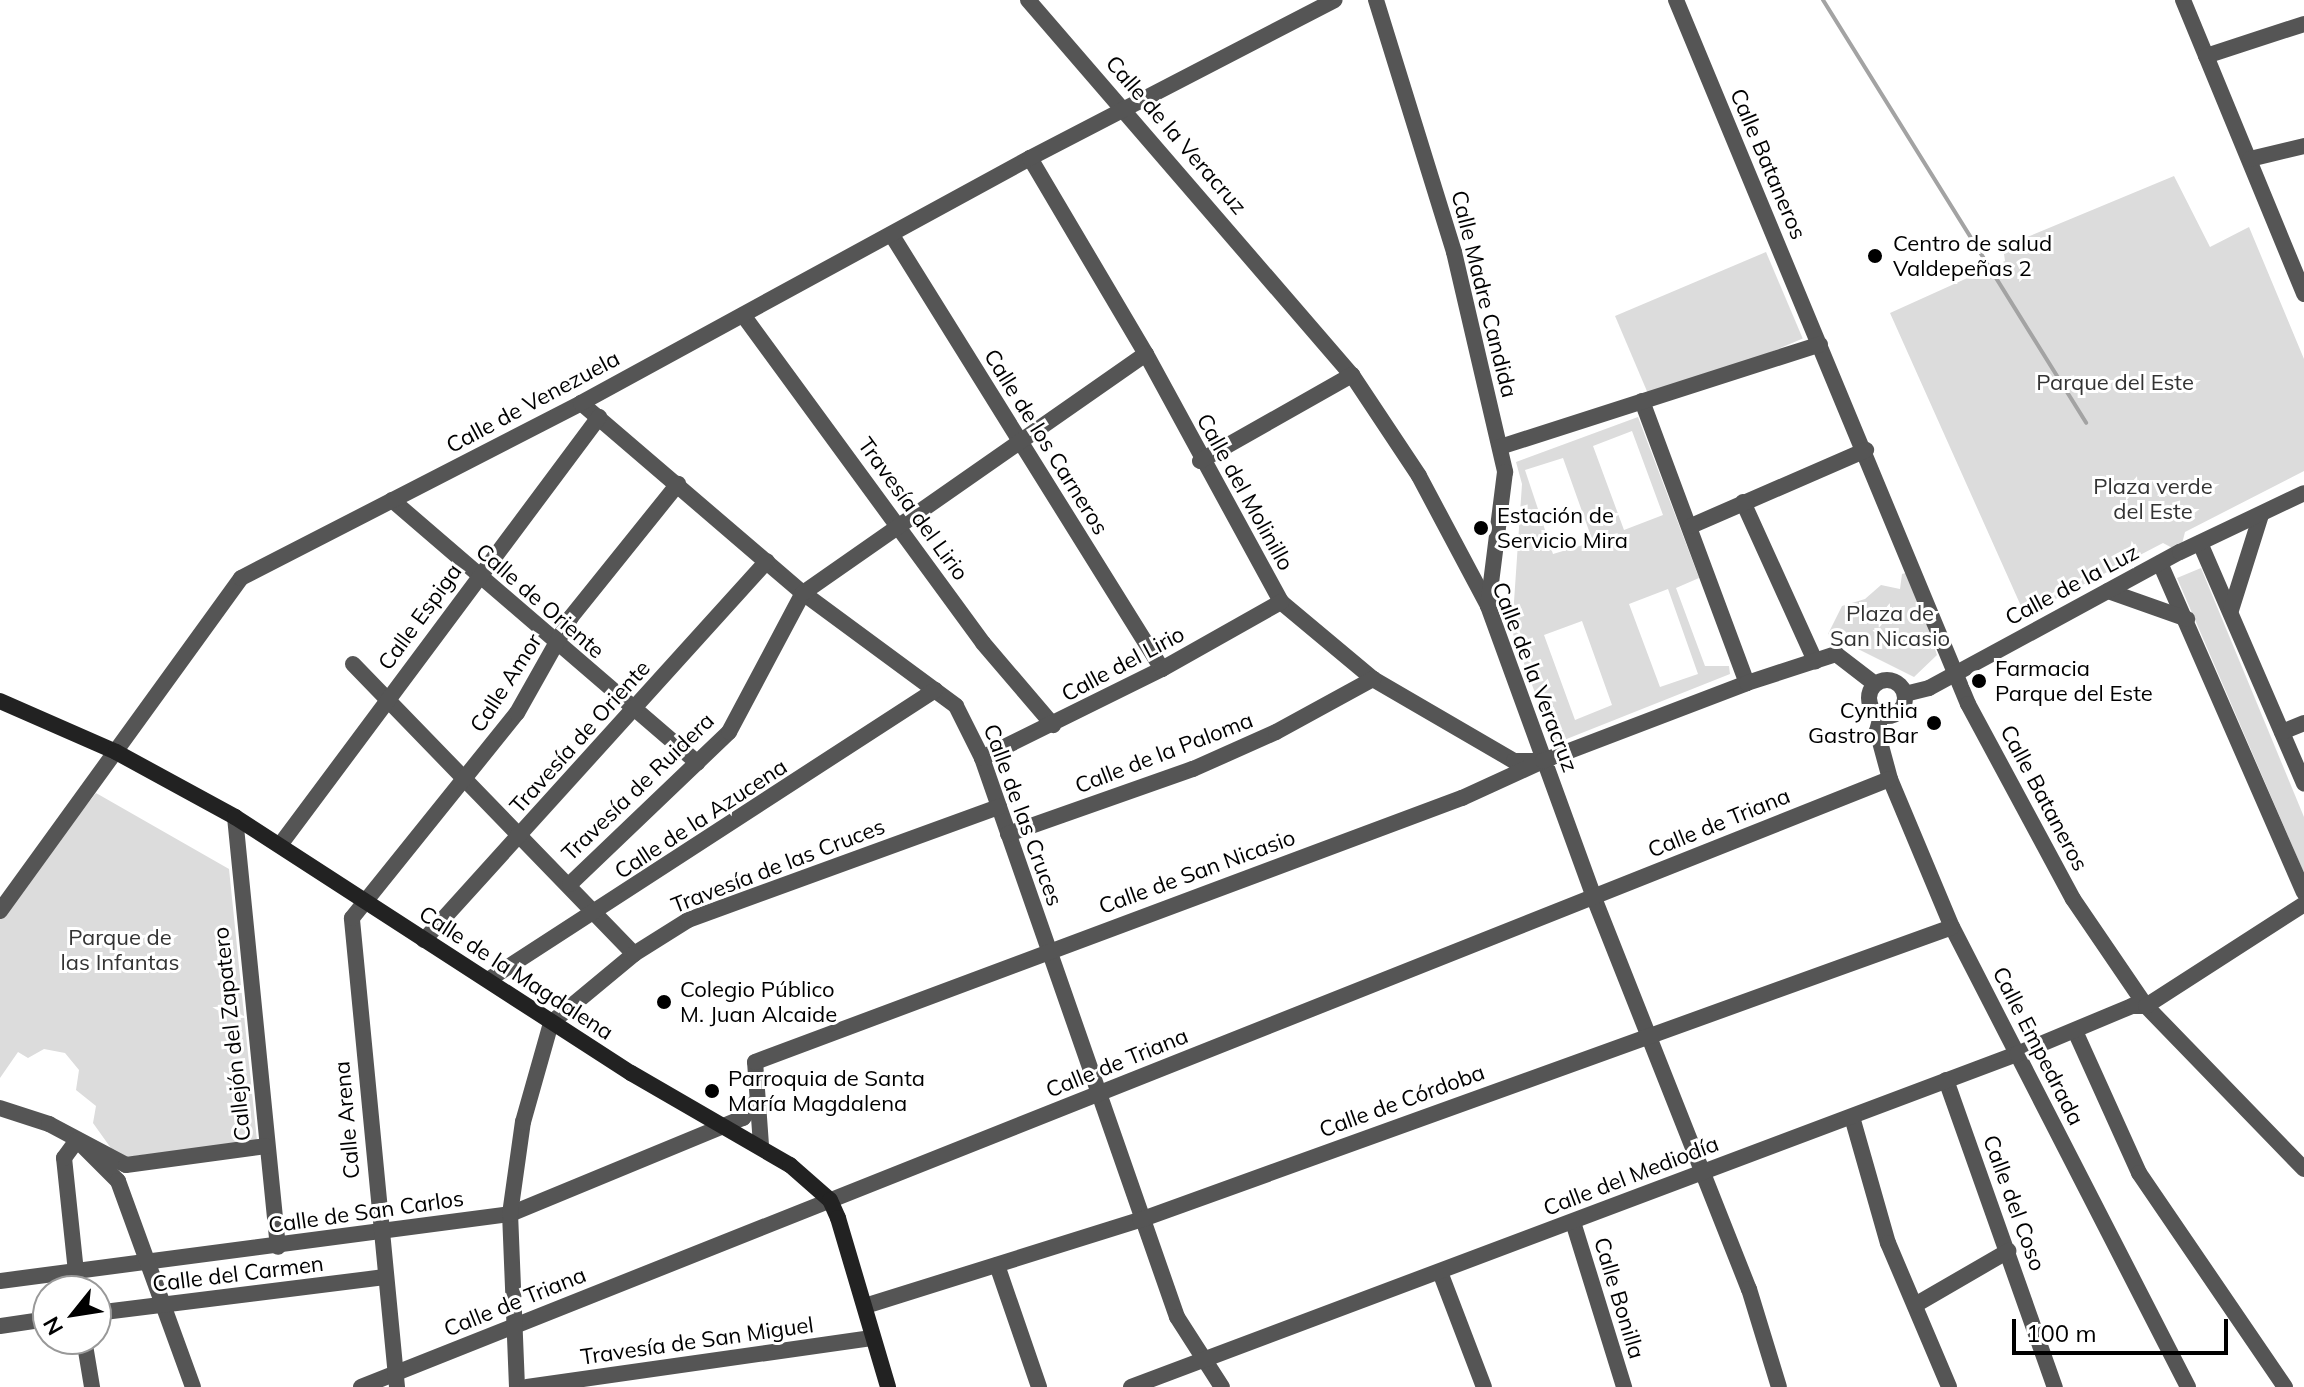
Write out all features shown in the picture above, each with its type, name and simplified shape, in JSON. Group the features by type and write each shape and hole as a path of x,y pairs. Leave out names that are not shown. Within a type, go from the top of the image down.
{"street":[{"name":"Calle de la Veracruz","path":"1028,0 1352,375 1419,476 1488,606 1594,898 1749,1289 1779,1387"},
{"name":"Calle de Venezuela","path":"0,911 241,578 581,403 893,237 1030,158 1335,0"},
{"name":"Calle Madre Candida","path":"1376,0 1454,252 1505,472 1488,606"},
{"name":"Calle Bataneros","path":"1676,0 1866,450 1955,674 2073,899 2146,1006 2304,1169"},
{"path":"2183,0 2299,270 2304,294"},
{"path":"2206,56 2304,24"},
{"path":"2250,159 2304,146"},
{"name":"Calle del Molinillo","path":"1030,158 1146,354 1200,461 1281,602 1373,679 1512,768"},
{"name":"Calle de los Carneros","path":"893,237 1162,669"},
{"name":"Travesía del Lirio","path":"743,315 983,643 1053,725"},
{"path":"1500,447 1820,344"},
{"path":"803,593 1146,354"},
{"path":"1200,461 1352,375"},
{"path":"1642,401 1747,683"},
{"name":"Calle de las Cruces","path":"581,403 803,593 956,706 982,758 1140,1220 1177,1317 1206,1357 1222,1387"},
{"name":"Calle Espiga","path":"280,845 477,576 599,417"},
{"path":"1691,526 1866,450"},
{"name":"Calle Amor","path":"365,901 517,713 571,617 678,484"},
{"name":"Calle de la Luz","path":"1905,694 1955,674 2160,563 2304,493"},
{"name":"Calle de Oriente","path":"392,500 632,710 698,763"},
{"path":"1743,502 1815,661"},
{"path":"2231,610 2261,515"},
{"path":"2200,543 2304,783"},
{"name":"Travesía de Oriente","path":"424,940 767,561"},
{"path":"2160,563 2304,892"},
{"path":"2108,591 2187,619"},
{"name":"Travesía de Ruidera","path":"570,884 729,732 803,593"},
{"name":"Calle del Lirio","path":"982,758 1162,669 1281,602"},
{"path":"1512,768 1543,761 1747,683 1836,654 1846,658 1875,684"},
{"path":"353,664 386,701 570,884 634,954"},
{"name":"Calle de la Paloma","path":"1008,834 1193,769 1276,732 1373,679"},
{"path":"1892,681 1905,694 1899,712 1881,716 1868,702 1875,684 1892,681"},
{"name":"Calle de la Azucena","path":"488,980 597,913 935,690"},
{"name":"Calle de la Magdalena","path":"0,701 116,752 235,817 551,1023 761,1145 830,1200"},
{"name":"Calle Empedrada","path":"1881,716 1877,731 1890,779 1952,927 2188,1387"},
{"path":"2282,732 2304,723"},
{"name":"Calle de San Nicasio","path":"757,1100 755,1062 1512,768"},
{"name":"Calle de Triana","path":"361,1387 396,1380 514,1326 1890,779"},
{"name":"Travesía de las Cruces","path":"551,1023 634,954 688,920 999,807"},
{"name":"Callejón del Zapatero","path":"235,817 278,1247"},
{"name":"Calle Arena","path":"365,901 352,918 379,1234 396,1380"},
{"name":"Calle del Mediodía","path":"1131,1387 1852,1117 2132,1006 2146,1006 2304,904"},
{"name":"Calle de Córdoba","path":"865,1306 1140,1220 1648,1034 1952,927"},
{"path":"517,1387 510,1214 523,1122 551,1023"},
{"path":"2075,1031 2139,1173 2285,1387"},
{"name":"Calle del Coso","path":"1946,1080 2055,1387"},
{"path":"757,1100 761,1145"},
{"name":"Calle de San Carlos","path":"0,1281 379,1234 510,1214 721,1124 743,1118 757,1100"},
{"path":"0,1108 77,1140 126,1165 266,1146"},
{"path":"1852,1117 1888,1243 1949,1387"},
{"path":"77,1140 118,1181 193,1387"},
{"path":"76,1275 64,1158 77,1140"},
{"path":"830,1200 888,1387"},
{"name":"Calle Bonilla","path":"1573,1222 1624,1387"},
{"path":"1915,1305 2008,1251"},
{"path":"997,1265 1039,1387"},
{"path":"1440,1272 1484,1387"},
{"name":"Calle del Carmen","path":"112,1311 385,1277"},
{"path":"0,1326 32,1321"},
{"name":"Travesía de San Miguel","path":"527,1387 872,1338"},
{"path":"87,1355 92,1387"}],"green space":[{"name":"Parque del Este","path":"2174,176 2210,247 2249,227 2304,359 2304,471 2185,532 2180,552 2163,543 2025,615 1890,313 2005,261 2003,247"},
{"path":"1766,252 1803,339 1652,403 1615,316"},
{"path":"1638,417 1699,578 1676,588 1705,666 1729,666 1730,674 1554,744 1512,631 1522,484 1516,462","holes":["1632,431 1663,515 1624,530 1593,446","1563,458 1593,542 1553,554 1525,470","1668,589 1698,674 1660,687 1629,604","1582,621 1612,705 1575,720 1544,635"]},
{"path":"2201,568 2304,817 2304,873 2177,578"},
{"name":"Plaza de San Nicasio","path":"1909,572 1937,655 1914,677 1828,634 1842,606 1865,599 1881,585 1900,589 1902,574"},
{"name":"Parque de las Infantas","path":"96,793 229,869 257,1141 118,1158 93,1123 96,1106 76,1090 79,1070 65,1053 44,1049 28,1058 18,1052 0,1078 0,914"}],"waterway":[{"path":"1823,0 2086,423"}],"place":[{"name":"Centro de salud Valdepeñas 2","path":"1875,256"},
{"name":"Estación de Servicio Mira","path":"1481,528"},
{"name":"Farmacia Parque del Este","path":"1979,681"},
{"name":"Cynthia Gastro Bar","path":"1934,723"},
{"name":"Colegio Público M. Juan Alcaide","path":"664,1002"},
{"name":"Parroquia de Santa María Magdalena","path":"712,1091"}],"park label":[{"name":"Plaza verde del Este","path":"2153,498"}]}
